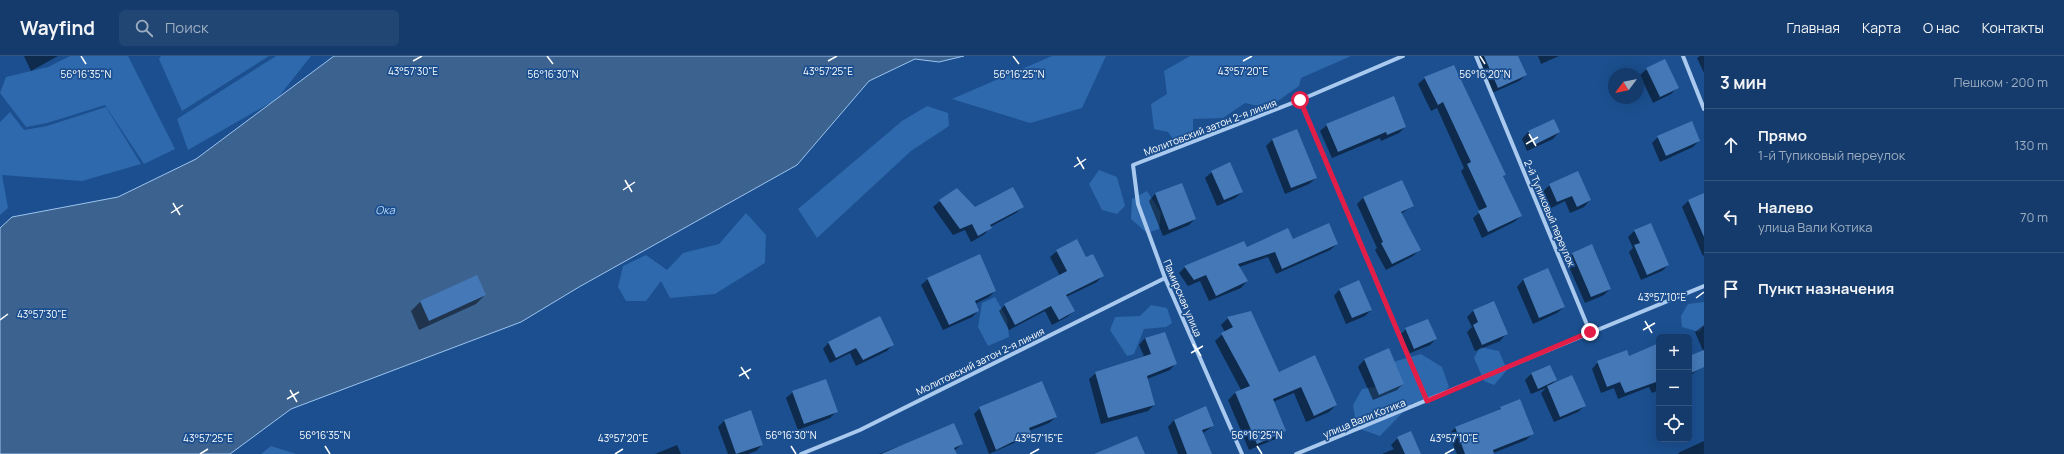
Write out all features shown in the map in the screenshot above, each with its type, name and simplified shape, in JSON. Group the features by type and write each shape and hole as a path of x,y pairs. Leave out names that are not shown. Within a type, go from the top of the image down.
{"street":[{"name":"Молитовский затон 2-я линия","path":"1133,165 1300,100 1403,56"},
{"name":"2-й Тупиковый переулок","path":"1476,56 1590,332"},
{"path":"1683,56 1704,109"},
{"path":"1300,100 1427,401"},
{"name":"Памирская улица","path":"1133,165 1138,204 1164,278 1242,454"},
{"name":"Молитовский затон 2-я линия","path":"801,454 860,430 1164,278"},
{"name":"улица Вали Котика","path":"1296,454 1704,286"}],"shaded area":[{"path":"70,56 128,56 175,149 144,164 105,105 47,123 26,127 0,93 6,77 48,67"},
{"path":"161,56 269,56 182,111 159,59"},
{"path":"276,56 311,56 277,99 188,150 177,119"},
{"path":"1052,56 1106,56 1082,108 1030,123 952,99"},
{"path":"1190,56 1351,56 1301,78 1299,86 1268,108 1245,103 1223,118 1193,119 1193,136 1177,144 1168,132 1154,129 1151,104 1167,94 1164,71"},
{"path":"927,106 948,113 949,126 911,151 817,238 798,209 902,121"},
{"path":"106,107 141,164 82,181 2,175 8,208 0,215 0,122 10,112 24,130 47,126"},
{"path":"1099,170 1117,177 1125,206 1117,214 1102,210 1089,184"},
{"path":"1147,191 1161,213 1159,229 1147,233 1131,219 1132,199"},
{"path":"746,213 766,235 765,263 715,294 670,298 661,281 646,301 626,301 618,287 623,266 646,255 667,270 683,253 719,244"},
{"path":"995,297 1007,318 1009,337 988,346 978,327 982,303"},
{"path":"1704,302 1704,326 1699,332 1682,327 1681,316 1688,304"},
{"path":"1151,305 1167,308 1172,323 1166,327 1144,329 1134,354 1127,356 1110,330 1115,317 1140,316"},
{"path":"1480,347 1499,351 1507,370 1494,385 1484,381 1474,358"},
{"path":"1421,354 1442,367 1449,387 1431,402 1412,403 1380,436 1357,428 1353,405 1362,389 1382,386 1389,363"},
{"path":"271,446 296,454 261,454"}],"water":[{"name":"Ока","path":"334,56 964,56 939,62 915,59 869,81 797,165 579,287 521,322 291,409 230,454 0,454 0,228 12,217 118,197 196,159"}],"building":[{"path":"1484,56 1518,56 1527,75 1498,88"},
{"path":"1665,59 1679,88 1660,97 1646,68"},
{"path":"1454,65 1506,175 1503,176 1522,216 1488,232 1478,211 1487,207 1467,164 1471,162 1443,102 1438,105 1424,77"},
{"path":"1394,96 1406,127 1387,135 1386,132 1338,152 1326,124"},
{"path":"1554,119 1560,132 1534,145 1528,131"},
{"path":"1692,121 1700,141 1666,156 1657,136"},
{"path":"1297,129 1317,178 1291,188 1272,139"},
{"path":"1230,162 1243,192 1224,200 1211,171"},
{"path":"1578,171 1591,200 1577,207 1572,196 1557,202 1549,184"},
{"path":"1402,180 1414,206 1401,212 1421,250 1392,264 1381,243 1383,242 1363,197"},
{"path":"1182,183 1196,219 1169,230 1155,193"},
{"path":"1013,187 1024,207 990,225 992,228 978,236 972,224 960,229 939,200 957,188 975,207"},
{"path":"1704,193 1704,237 1688,200"},
{"path":"1329,223 1338,244 1282,269 1275,252 1238,264 1248,281 1216,296 1206,275 1194,280 1184,266 1244,241 1247,247 1288,228 1293,239"},
{"path":"1651,223 1669,265 1647,275 1634,245 1640,243 1634,230"},
{"path":"1077,239 1086,257 1093,254 1104,276 1066,295 1075,311 1059,320 1051,306 1015,325 1004,304 1067,271 1056,250"},
{"path":"1592,244 1611,289 1591,297 1572,253"},
{"path":"980,254 996,291 975,301 979,311 949,325 927,278"},
{"path":"1548,268 1565,307 1539,318 1523,279"},
{"path":"477,275 486,295 429,321 420,301"},
{"path":"1359,280 1372,310 1352,318 1339,289"},
{"path":"1494,301 1508,334 1482,345 1473,325 1478,322 1473,310"},
{"path":"1251,311 1279,372 1315,355 1337,405 1314,416 1301,387 1273,399 1286,431 1257,444 1235,392 1250,386 1221,333 1233,327 1227,317"},
{"path":"880,316 894,345 863,360 856,348 836,358 828,342"},
{"path":"1428,319 1437,339 1414,349 1405,328"},
{"path":"1165,332 1177,364 1147,376 1155,405 1108,418 1095,372 1151,354 1145,338"},
{"path":"1656,344 1656,382 1625,393 1620,382 1607,387 1597,361 1627,350 1629,356"},
{"path":"1389,348 1404,384 1379,395 1364,359"},
{"path":"1704,350 1704,367 1692,373 1692,370 1692,355"},
{"path":"1550,365 1557,380 1538,389 1531,373"},
{"path":"1572,375 1586,406 1560,417 1547,386"},
{"path":"826,379 838,412 804,424 792,391"},
{"path":"1042,381 1057,417 1029,428 1031,433 996,450 979,407"},
{"path":"1520,399 1534,434 1493,450 1494,454 1465,454 1455,427 1501,409 1500,407"},
{"path":"1206,406 1214,426 1202,430 1212,454 1187,454 1174,420"},
{"path":"751,410 763,445 736,454 724,420"},
{"path":"954,423 963,444 954,448 957,454 881,454"},
{"path":"1411,431 1421,454 1405,454 1397,437"},
{"path":"1137,436 1145,454 1094,454"}],"route":[{"path":"1300,100 1427,401 1590,332"}]}
